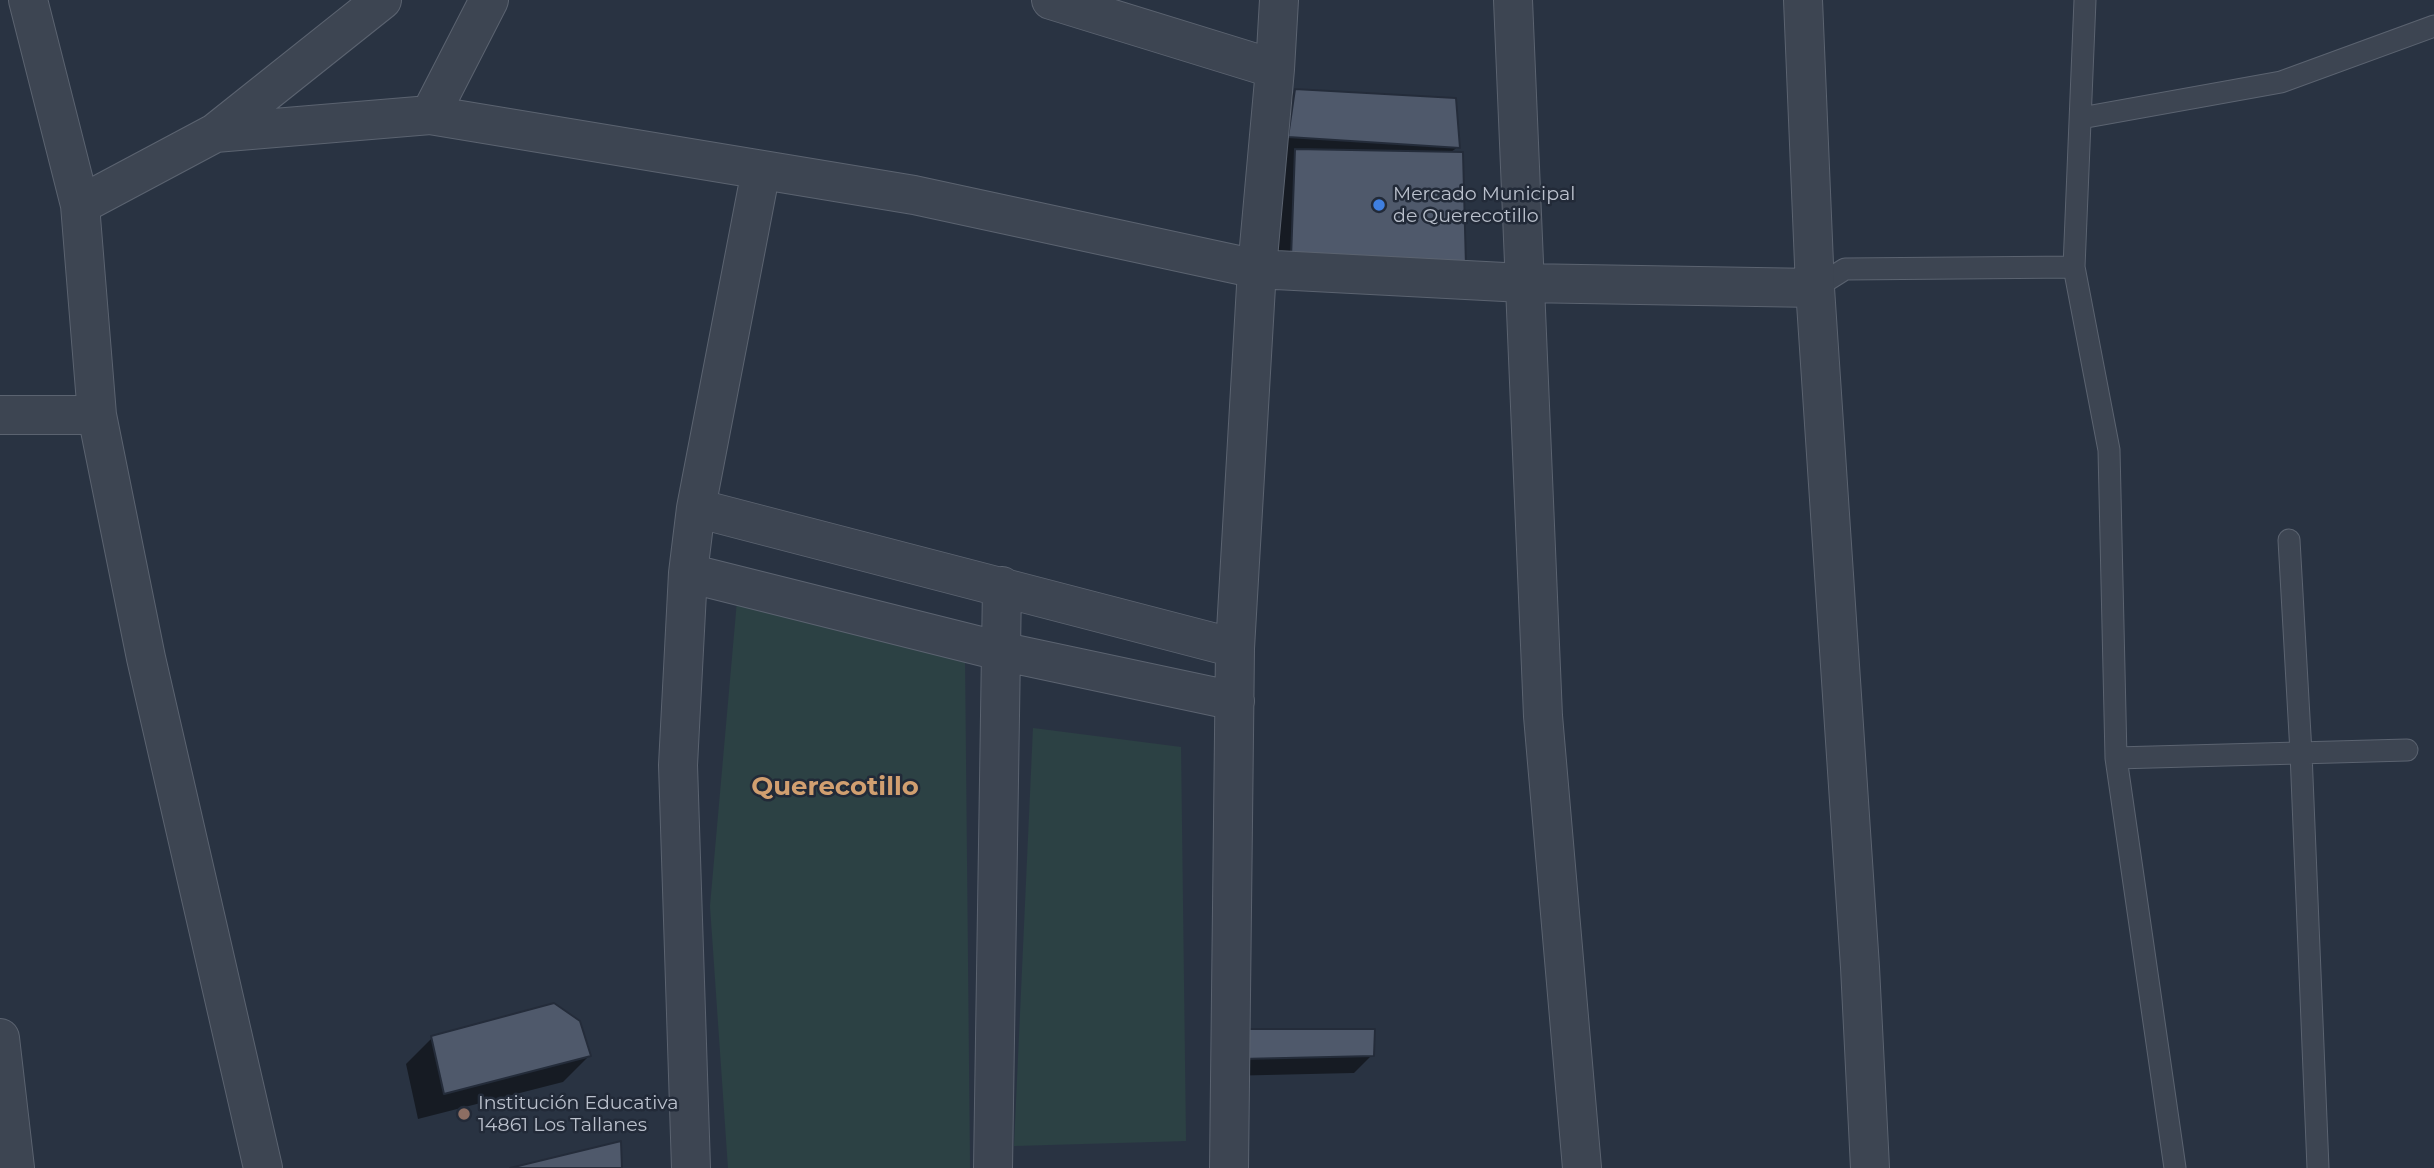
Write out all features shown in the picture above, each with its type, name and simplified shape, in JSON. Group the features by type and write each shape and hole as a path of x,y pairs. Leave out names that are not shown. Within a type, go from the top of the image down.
{"street":[{"path":"28,0 80,205 97,415 146,658 263,1168"},
{"path":"80,205 215,133 382,0"},
{"path":"430,115 489,0"},
{"path":"1051,0 1275,69"},
{"path":"1228,1168 1235,648 1257,269 1279,0"},
{"path":"1513,0 1543,716 1582,1168"},
{"path":"1802,0 1815,288 1860,967 1870,1168"},
{"path":"215,133 430,115 914,195 1257,269 1523,284 1815,288"},
{"path":"691,1168 678,765 688,573 696,508 761,170"},
{"path":"0,415 97,415"},
{"path":"696,508 1235,648"},
{"path":"688,573 1000,651 1235,701"},
{"path":"993,1168 1002,586"},
{"path":"0,1038 15,1168"}],"lane":[{"path":"2085,0 2074,267 2109,450 2116,758 2175,1168"},
{"path":"2081,118 2281,82 2434,26"},
{"path":"1815,288 1845,269 2074,267"},
{"path":"2289,540 2301,753 2318,1168"},
{"path":"2116,758 2407,750"}],"green space":[{"path":"737,601 965,657 970,1168 728,1168 710,906"},
{"path":"1033,728 1181,747 1186,1141 1014,1146"}],"building":[{"path":"1295,89 1456,98 1460,148 1288,137"},
{"name":"Mercado Municipal de Querecotillo","path":"1295,149 1463,152 1466,266 1291,258"},
{"path":"554,1003 580,1021 591,1056 444,1094 431,1036"},
{"path":"1245,1029 1375,1029 1374,1056 1241,1059"},
{"path":"621,1141 622,1168 510,1168"}],"place":[{"name":"Mercado Municipal de Querecotillo","path":"1379,205"},
{"name":"Institución Educativa 14861 Los Tallanes","path":"464,1114"}],"district":[{"name":"Querecotillo","path":"835,787"}]}
